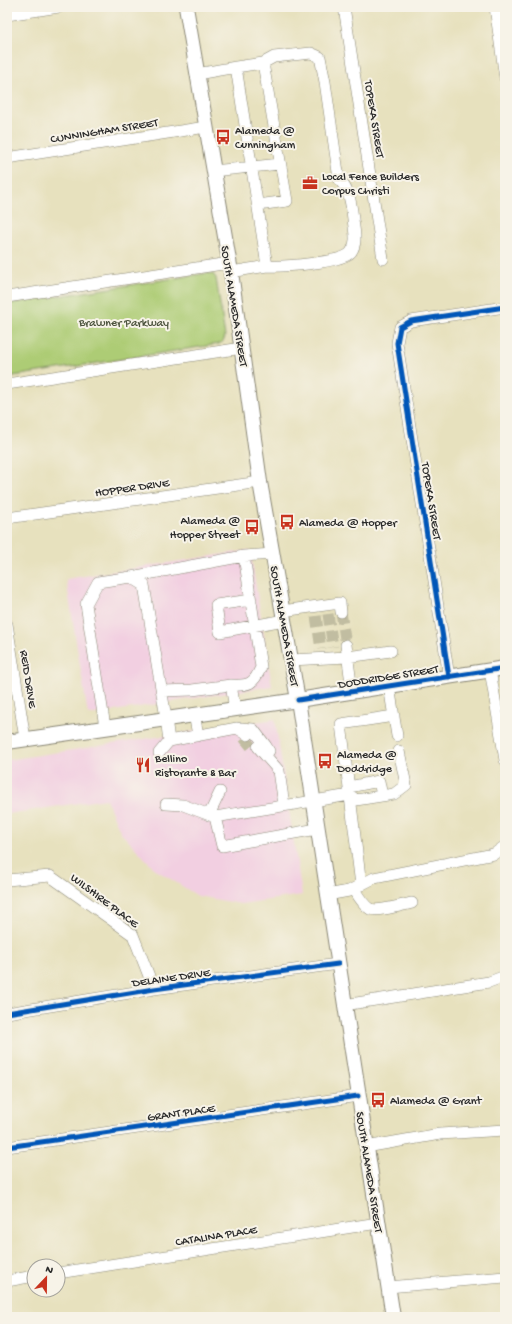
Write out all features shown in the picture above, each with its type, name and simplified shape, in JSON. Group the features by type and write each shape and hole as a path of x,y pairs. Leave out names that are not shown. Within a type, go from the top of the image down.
{"main road":[{"name":"SOUTH ALAMEDA STREET","path":"186,7 230,267 260,482 298,700 393,1317"},
{"name":"DODDRIDGE STREET","path":"7,742 298,700 505,668"}],"street":[{"path":"7,15 59,7"},
{"name":"TOPEKA STREET","path":"344,7 383,259"},
{"path":"495,7 505,78"},
{"path":"7,297 230,267 277,267 302,264 344,257 350,254 355,243 352,208 348,192 339,179 320,58 311,53 274,57 263,63 197,74"},
{"path":"258,205 287,201 263,63"},
{"path":"236,67 267,266"},
{"name":"CUNNINGHAM STREET","path":"7,158 206,127"},
{"path":"213,171 280,164"},
{"name":"TOPEKA STREET","path":"449,677 397,343 400,328 411,322 505,307"},
{"path":"7,384 242,348"},
{"name":"HOPPER DRIVE","path":"7,518 260,482"},
{"path":"105,727 86,604 98,582 244,556 272,554"},
{"path":"162,691 192,690 231,685 245,686 257,676 261,667 244,556"},
{"path":"131,577 144,585 169,741"},
{"path":"251,600 216,605 220,632 255,625 283,616 327,610 340,603 341,612"},
{"name":"REID DRIVE","path":"7,624 25,739"},
{"path":"346,644 352,691"},
{"path":"291,660 333,652 347,657 390,651"},
{"path":"490,670 505,760"},
{"path":"231,685 235,708"},
{"path":"389,686 397,736"},
{"path":"194,714 198,735"},
{"path":"394,716 341,724 350,791 359,898 369,908 375,910 412,903"},
{"path":"159,753 169,741 237,728 253,730 266,746 279,771 284,805"},
{"path":"237,728 246,736"},
{"path":"256,748 279,771"},
{"path":"350,791 356,800 394,794 406,785 399,751"},
{"path":"166,804 183,805 212,816 313,800 350,791"},
{"path":"220,792 212,816 222,846 317,829"},
{"path":"327,895 349,891 374,878 494,854 505,846"},
{"name":"WILSHIRE PLACE","path":"7,880 50,876 133,936 154,989"},
{"name":"DELAINE DRIVE","path":"7,1013 154,989 338,964"},
{"path":"344,1006 489,982 505,976"},
{"name":"GRANT PLACE","path":"7,1147 358,1096"},
{"path":"366,1147 440,1134 505,1130"},
{"name":"CATALINA PLACE","path":"66,1272 378,1223"},
{"path":"7,1280 26,1277"},
{"path":"388,1287 505,1277"}],"shaded area":[{"path":"250,550 272,686 88,715 66,579"},
{"path":"275,719 302,895 241,904 198,896 156,870 121,833 106,799 7,814 7,760"}],"green space":[{"name":"Brawner Parkway","path":"208,273 213,274 216,278 225,336 224,340 219,344 7,377 7,304"}],"tunnel":[{"path":"341,612 346,645"},
{"path":"328,614 333,647"},
{"path":"316,616 321,649"},
{"path":"244,738 254,750"}],"cycle path":[{"path":"449,677 397,343 400,327 411,321 505,307"},
{"path":"298,700 505,668"},
{"path":"7,1013 154,989 338,964"},
{"path":"7,1147 358,1096"}],"place":[{"name":"Alameda @ Cunningham","path":"223,137"},
{"name":"Local Fence Builders Corpus Christi","path":"310,183"},
{"name":"Alameda @ Hopper","path":"287,522"},
{"name":"Alameda @ Hopper Street","path":"252,527"},
{"name":"Alameda @ Doddridge","path":"325,761"},
{"name":"Bellino Ristorante & Bar","path":"143,765"},
{"name":"Alameda @ Grant","path":"378,1100"}]}
